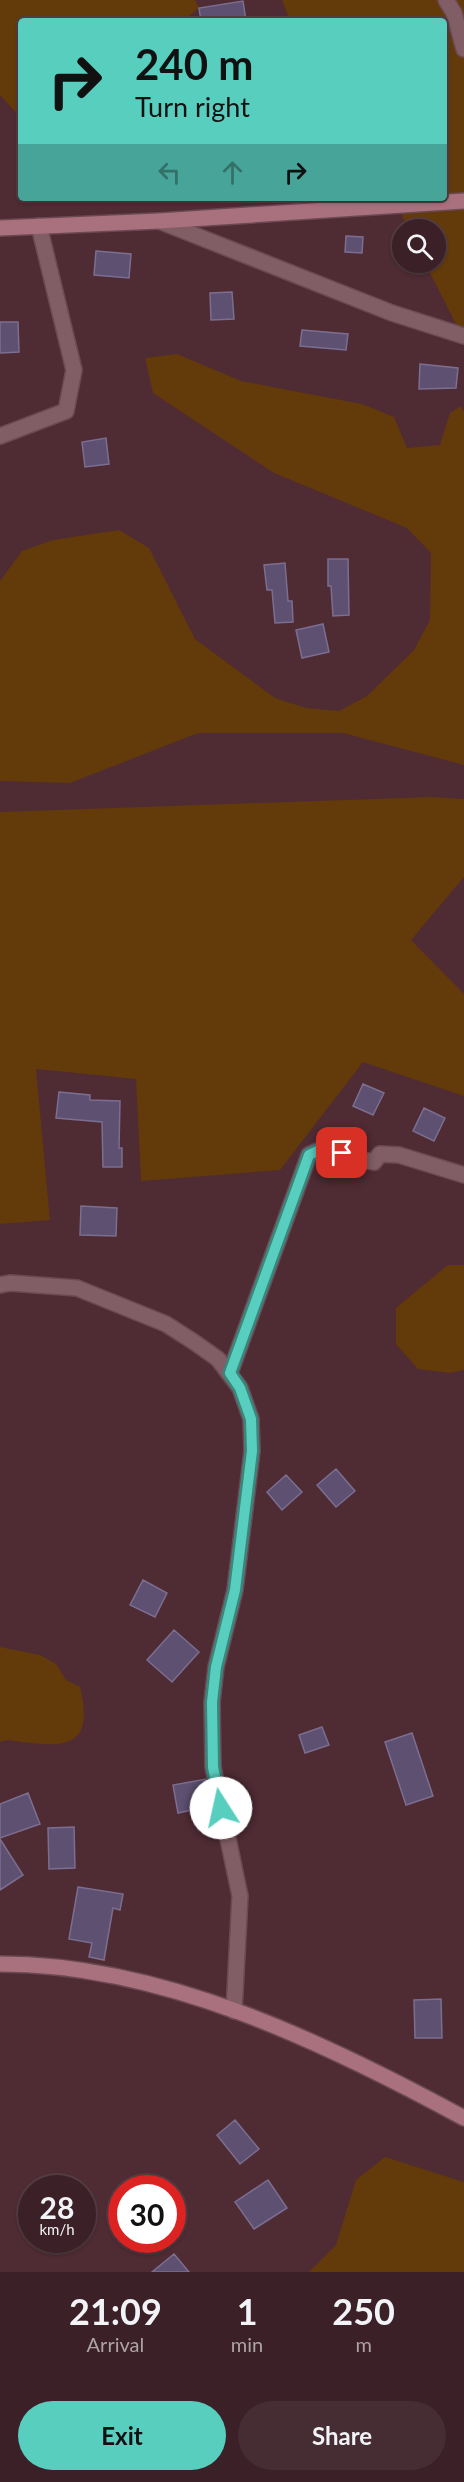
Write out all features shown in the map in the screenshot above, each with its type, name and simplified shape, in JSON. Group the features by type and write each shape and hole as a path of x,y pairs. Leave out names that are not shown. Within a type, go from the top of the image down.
{"street":[{"path":"446,0 454,13 464,49"},
{"path":"0,228 159,221 464,201"},
{"path":"159,221 392,313 464,336"},
{"path":"0,436 66,411 74,370 39,226"},
{"path":"230,1373 309,1155 326,1147 357,1159 374,1162 380,1154 399,1155 464,1175"},
{"path":"0,1285 10,1283 77,1288 166,1324 218,1359 240,1388 251,1419 252,1451 235,1590 216,1667 212,1702 213,1767 240,1896 234,2011"},
{"path":"0,1964 67,1967 115,1976 234,2011 376,2072 464,2118"}],"shaded area":[{"path":"0,0 195,0 199,8 187,18 18,18 18,115 0,95"},
{"path":"282,0 464,0 464,340 430,273 446,273 446,219 403,219 395,201 447,201 447,18 289,18"},
{"path":"177,354 241,381 362,404 394,417 407,448 440,445 450,413 461,406 464,412 464,765 343,733 198,733 70,783 0,781 0,581 22,551 53,540 119,530 149,548 195,639 275,698 306,708 339,711 367,696 414,650 430,620 431,553 407,528 274,473 153,393 145,358"},
{"path":"432,797 464,799 464,877 411,940 464,994 464,1096 363,1062 280,1170 141,1181 136,1079 36,1069 50,1220 0,1224 0,812"},
{"path":"448,1265 464,1265 464,1370 450,1373 418,1369 396,1344 396,1308"},
{"path":"0,1647 40,1655 56,1664 66,1680 80,1687 84,1709 83,1725 77,1736 68,1742 56,1744 7,1740 0,1742"},
{"path":"385,2157 464,2182 464,2272 309,2272 336,2245 356,2180"}],"building":[{"path":"243,1 246,18 201,18 199,8"},
{"path":"346,236 363,237 362,253 345,252"},
{"path":"96,251 131,254 129,278 94,275"},
{"path":"232,292 234,319 211,320 210,293"},
{"path":"0,322 18,322 19,352 0,353"},
{"path":"302,330 348,334 346,350 300,346"},
{"path":"420,364 458,368 456,388 419,389"},
{"path":"106,438 109,464 85,467 82,442"},
{"path":"328,559 348,559 349,615 333,616 331,586 328,586"},
{"path":"285,563 288,601 292,601 293,622 275,623 272,590 267,590 264,565"},
{"path":"323,624 329,652 302,658 296,630"},
{"path":"363,1084 384,1093 373,1115 353,1106"},
{"path":"59,1092 90,1095 90,1100 120,1101 119,1148 122,1148 122,1167 103,1167 102,1122 56,1118"},
{"path":"424,1108 445,1118 434,1141 413,1131"},
{"path":"81,1206 117,1208 116,1236 80,1235"},
{"path":"336,1469 355,1491 336,1507 317,1485"},
{"path":"286,1475 302,1492 282,1510 267,1492"},
{"path":"143,1580 167,1593 155,1617 130,1605"},
{"path":"174,1630 199,1652 172,1682 147,1660"},
{"path":"322,1727 329,1745 305,1753 299,1735"},
{"path":"412,1733 433,1796 406,1805 385,1742"},
{"path":"206,1779 211,1806 178,1813 173,1785"},
{"path":"28,1793 40,1824 0,1838 0,1804"},
{"path":"74,1827 75,1868 49,1869 48,1828"},
{"path":"0,1839 23,1875 0,1890"},
{"path":"78,1887 123,1894 120,1910 113,1908 104,1960 89,1957 92,1943 69,1939"},
{"path":"441,1999 442,2038 415,2038 414,2000"},
{"path":"235,2120 259,2149 240,2164 217,2135"},
{"path":"268,2180 287,2208 254,2229 235,2202"},
{"path":"174,2254 189,2272 152,2272"}],"route":[{"path":"221,1808 213,1767 212,1702 216,1667 235,1590 252,1451 251,1419 240,1388 230,1373 309,1155 326,1147 342,1153"}]}
